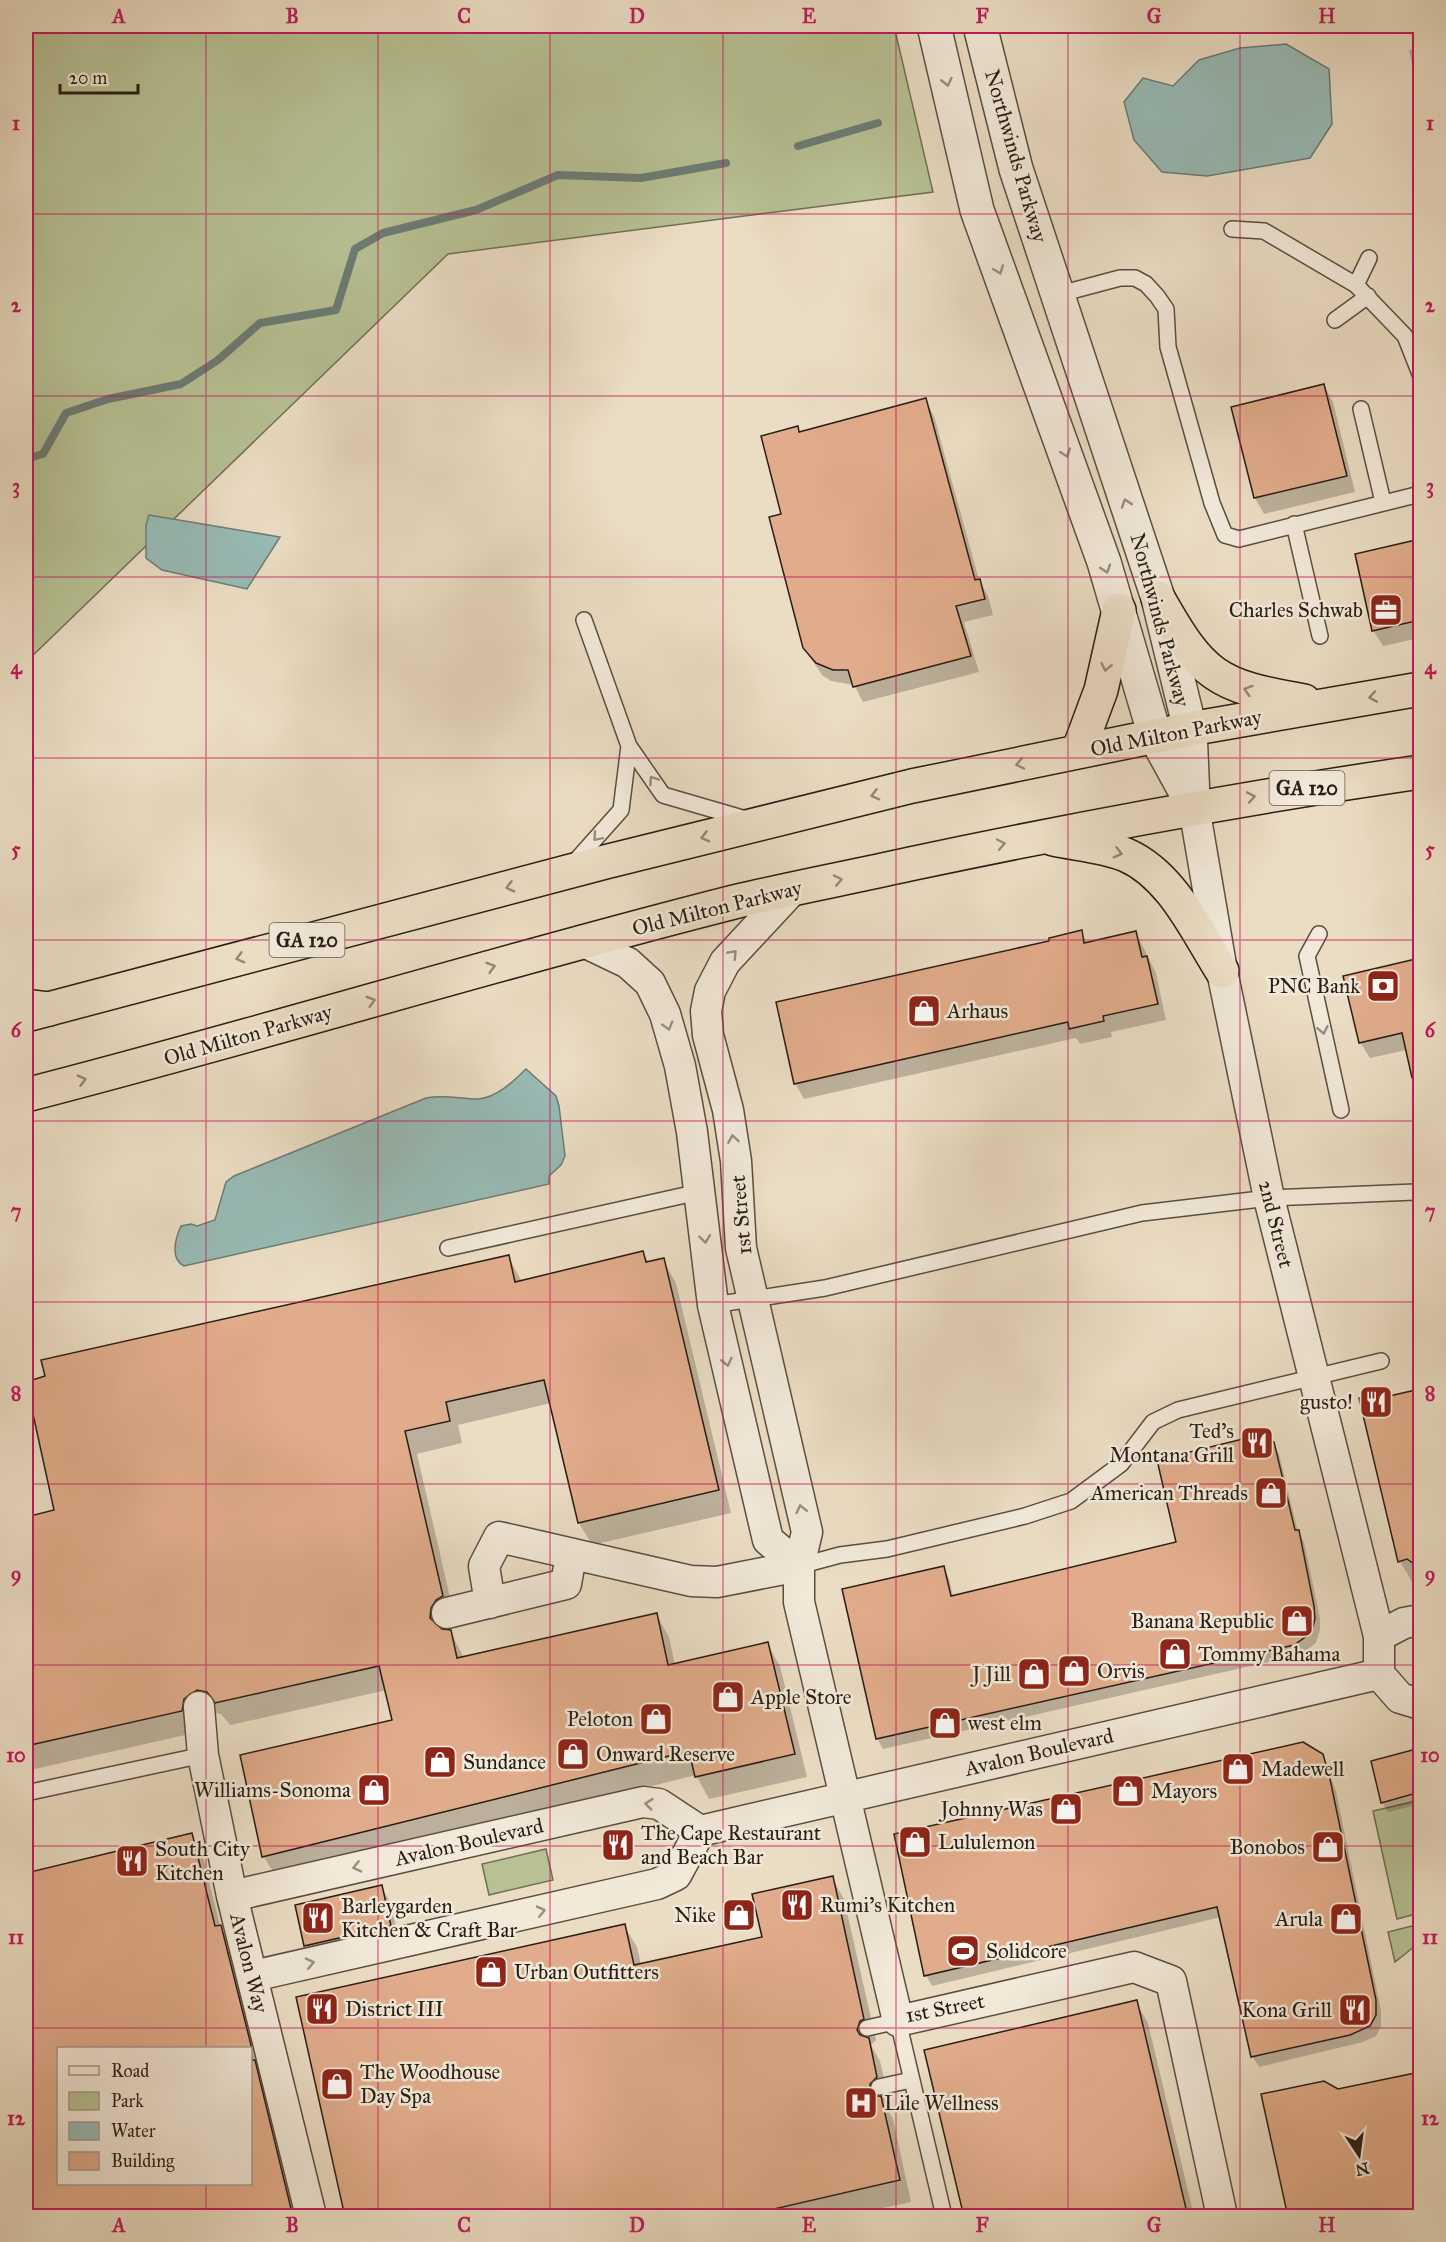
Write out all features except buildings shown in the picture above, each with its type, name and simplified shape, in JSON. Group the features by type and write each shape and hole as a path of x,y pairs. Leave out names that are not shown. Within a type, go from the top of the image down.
{"highway":[{"path":"1158,598 1180,637 1200,663 1226,682 1257,693 1326,705"},
{"path":"1078,753 1101,690 1119,610"},
{"name":"Old Milton Parkway","path":"33,1010 566,872 912,786 1190,729 1420,689"},
{"name":"Old Milton Parkway","path":"26,1095 195,1052 582,941 792,890 1040,836 1194,807 1420,772"},
{"path":"1040,836 1125,854 1153,870 1170,890 1222,971"}],"street":[{"name":"Northwinds Parkway","path":"934,26 977,210 1067,454 1119,610 1155,736 1194,807"},
{"name":"Northwinds Parkway","path":"980,26 1016,169 1158,598 1190,729 1194,807"},
{"name":"2nd Street","path":"1194,807 1222,971 1269,1198 1379,1636"},
{"name":"1st Street","path":"792,890 725,962 710,991 706,1011 708,1035 728,1110 736,1161 741,1248 807,1532 799,1566 799,1602 843,1798 898,2021 1134,1967 1171,1981 1222,2217"},
{"name":"1st Street","path":"582,941 628,963 650,982 659,999 680,1066 713,1305 768,1540 799,1566"},
{"path":"490,1603 484,1566 499,1537 691,1581 717,1582 799,1566"},
{"path":"447,1613 566,1584 571,1555"},
{"path":"1420,1620 1404,1623 1379,1636 1379,1674 1400,1698 1420,1704"},
{"name":"Avalon Boulevard","path":"232,1896 643,1802 659,1804 700,1831 1379,1674"},
{"name":"Avalon Way","path":"199,1707 203,1755 232,1896 311,2217"},
{"path":"253,1976 657,1884 676,1875 700,1831"}],"lane":[{"path":"1232,229 1264,231 1356,285 1414,336 1420,374"},
{"path":"1356,285 1370,258"},
{"path":"1056,295 1120,278 1135,278 1146,284 1166,309 1168,347 1212,503 1225,535 1239,539 1420,494"},
{"path":"1335,320 1368,296"},
{"path":"1361,409 1383,502"},
{"path":"1294,524 1320,636"},
{"path":"584,620 629,746 663,795 762,824"},
{"path":"566,872 621,810 629,746"},
{"path":"1319,934 1307,956 1341,1110"},
{"path":"448,1248 699,1192"},
{"path":"713,1305 825,1288 1142,1213 1269,1198 1415,1192"},
{"path":"799,1566 840,1555 887,1549 1025,1516 1071,1501 1121,1464 1153,1422 1178,1410 1381,1361"},
{"path":"26,1793 203,1755"},
{"path":"867,2028 898,2021 944,2217"},
{"path":"879,2087 911,2080"}],"green space":[{"path":"26,26 894,26 933,192 448,254 26,662"},
{"path":"1420,1800 1420,1913 1397,1919 1373,1811"},
{"path":"546,1849 553,1880 489,1895 482,1864"},
{"path":"1420,1924 1420,1942 1395,1962 1388,1932"}],"water":[{"path":"1286,44 1329,69 1332,124 1310,158 1207,176 1162,172 1134,140 1124,102 1143,78 1173,86 1199,60 1240,48"},
{"path":"149,515 280,537 247,589 162,570 146,558 146,525"},
{"path":"526,1069 556,1096 559,1106 565,1156 561,1165 549,1176 549,1184 184,1266 177,1259 175,1248 181,1226 191,1224 197,1226 215,1220 226,1182 234,1176 426,1098 478,1099 491,1096 510,1084"}],"waterway":[{"path":"798,146 878,123"},
{"path":"26,459 43,454 66,413 108,399 181,384 218,360 260,323 336,310 355,249 383,233 476,210 558,175 641,178 726,163"}],"place":[{"name":"Charles Schwab","path":"1386,610"},
{"name":"PNC Bank","path":"1383,986"},
{"name":"Arhaus","path":"924,1011"},
{"name":"gusto!","path":"1376,1402"},
{"name":"Ted's Montana Grill","path":"1257,1443"},
{"name":"American Threads","path":"1271,1493"},
{"name":"Banana Republic","path":"1297,1621"},
{"name":"Tommy Bahama","path":"1175,1654"},
{"name":"Orvis","path":"1074,1671"},
{"name":"J Jill","path":"1034,1674"},
{"name":"Apple Store","path":"728,1697"},
{"name":"Peloton","path":"656,1719"},
{"name":"west elm","path":"945,1723"},
{"name":"Onward Reserve","path":"573,1754"},
{"name":"Sundance","path":"440,1762"},
{"name":"Madewell","path":"1238,1769"},
{"name":"Williams-Sonoma","path":"374,1790"},
{"name":"Mayors","path":"1128,1791"},
{"name":"Johnny Was","path":"1066,1809"},
{"name":"Lululemon","path":"915,1842"},
{"name":"The Cape Restaurant and Beach Bar","path":"618,1845"},
{"name":"Bonobos","path":"1328,1847"},
{"name":"South City Kitchen","path":"132,1861"},
{"name":"Rumi's Kitchen","path":"797,1905"},
{"name":"Nike","path":"739,1915"},
{"name":"Barleygarden Kitchen & Craft Bar","path":"318,1918"},
{"name":"Arula","path":"1346,1919"},
{"name":"Solidcore","path":"963,1951"},
{"name":"Urban Outfitters","path":"491,1972"},
{"name":"District III","path":"322,2009"},
{"name":"Kona Grill","path":"1355,2010"},
{"name":"The Woodhouse Day Spa","path":"337,2084"},
{"name":"Lile Wellness","path":"861,2103"}]}
